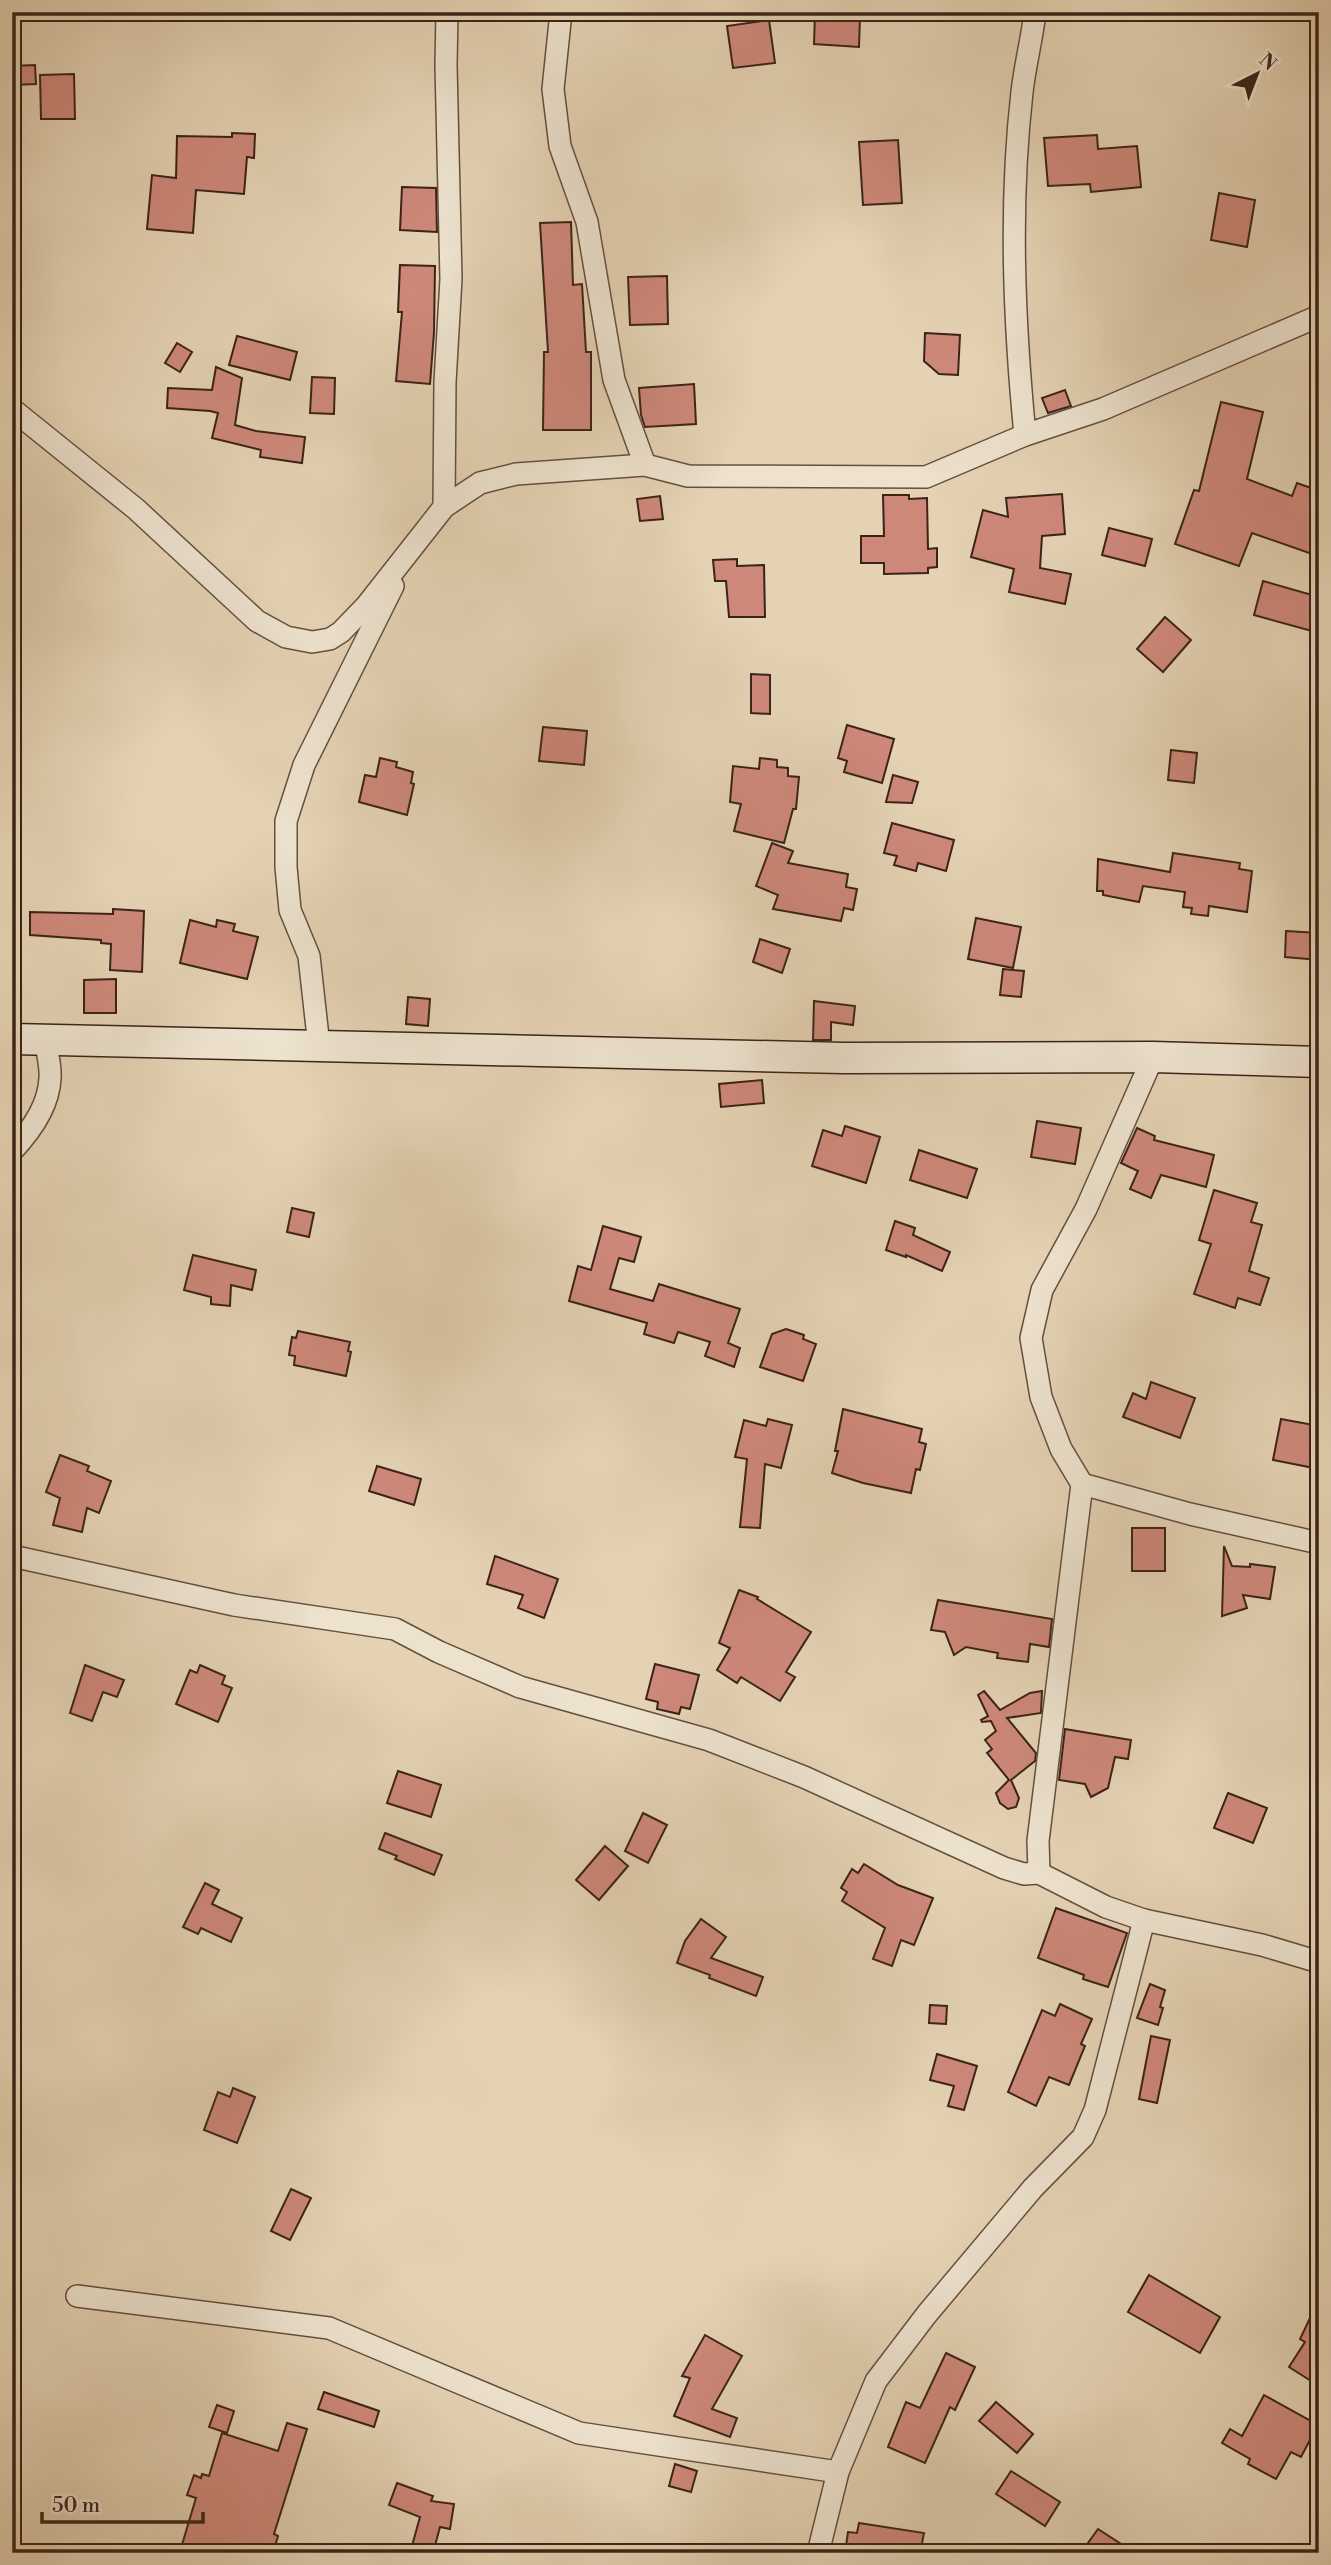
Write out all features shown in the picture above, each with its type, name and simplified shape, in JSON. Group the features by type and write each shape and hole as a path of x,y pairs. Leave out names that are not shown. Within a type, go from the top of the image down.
{"street":[{"path":"444,506 445,382 452,279 447,12"},
{"path":"561,12 553,89 560,146 587,222 614,380 646,465"},
{"path":"1025,435 1015,295 1016,185 1022,91 1035,12"},
{"path":"12,409 136,509 257,621 286,636 312,642 330,639 341,632 367,605 444,506 480,483 516,474 646,465 688,475 926,477 1025,435 1103,409 1319,316"},
{"path":"319,1046 309,956 290,910 286,821 304,765 411,550"},
{"path":"330,639 357,660"},
{"path":"12,1039 844,1058 1153,1057 1319,1062"},
{"path":"12,1151 28,1133 46,1100 50,1077 45,1039"},
{"path":"1040,1872 1038,1841 1082,1484 1061,1449 1041,1397 1031,1338 1042,1290 1086,1209 1153,1057"},
{"path":"1082,1484 1190,1514 1319,1543"},
{"path":"12,1556 234,1605 395,1629 439,1652 520,1686 709,1740 804,1777 1004,1868 1024,1874 1040,1872 1106,1907 1144,1920 1262,1945 1319,1962"},
{"path":"818,2553 838,2472 849,2440 876,2381 927,2314 1024,2199 1083,2137 1095,2110 1144,1920"},
{"path":"77,2296 328,2328 579,2433 838,2472"}],"building":[{"path":"815,13 860,16 859,47 814,44"},
{"path":"769,20 775,63 733,68 727,26"},
{"path":"35,65 36,84 12,85 12,66"},
{"path":"74,74 75,119 41,119 40,75"},
{"path":"232,133 255,134 254,158 247,157 244,194 196,190 193,233 147,229 152,175 176,178 177,136 232,137"},
{"path":"1097,135 1098,149 1137,146 1141,187 1091,192 1090,184 1048,186 1044,138"},
{"path":"898,140 902,203 863,205 859,142"},
{"path":"402,187 436,188 437,232 400,230"},
{"path":"1219,193 1255,200 1247,247 1211,240"},
{"path":"571,222 573,285 582,284 586,352 591,352 591,430 543,430 544,352 548,352 540,223"},
{"path":"400,265 435,266 430,384 396,381 402,312 398,312"},
{"path":"667,276 668,324 630,325 628,277"},
{"path":"925,333 960,335 958,375 939,374 924,361"},
{"path":"237,336 297,352 290,380 229,365"},
{"path":"177,343 192,352 180,372 165,363"},
{"path":"216,367 242,378 235,425 256,431 305,437 302,463 260,457 261,450 212,438 218,413 167,408 168,388 212,390"},
{"path":"312,377 335,378 334,414 310,413"},
{"path":"694,384 696,424 645,427 641,415 639,388"},
{"path":"1065,390 1071,406 1048,413 1042,398"},
{"path":"1221,402 1263,412 1247,479 1292,496 1297,483 1314,489 1311,499 1319,502 1319,545 1315,555 1252,533 1239,566 1175,544 1194,490 1199,491"},
{"path":"1062,494 1065,534 1042,536 1040,568 1071,574 1065,604 1009,592 1014,569 971,557 983,510 1008,517 1006,498"},
{"path":"883,495 909,495 909,499 927,498 928,549 937,548 937,567 928,568 928,573 884,574 884,563 861,563 861,536 884,536"},
{"path":"660,496 663,519 640,521 637,499"},
{"path":"1109,528 1152,539 1145,566 1102,555"},
{"path":"737,559 737,566 764,565 765,617 729,617 726,581 715,581 713,560"},
{"path":"1263,581 1319,597 1319,633 1254,615"},
{"path":"1165,617 1191,640 1163,672 1137,649"},
{"path":"751,674 770,675 770,714 751,713"},
{"path":"847,725 894,739 882,783 844,772 847,761 838,758"},
{"path":"543,727 587,731 584,765 539,761"},
{"path":"1171,750 1197,753 1194,783 1168,780"},
{"path":"380,758 397,762 396,767 413,772 411,783 414,784 407,815 359,802 365,775 376,777"},
{"path":"760,758 777,760 777,767 788,768 788,776 799,777 796,809 793,809 784,843 734,831 741,804 730,802 733,766 759,769"},
{"path":"893,775 918,782 912,803 886,802"},
{"path":"892,823 954,840 946,871 918,863 916,871 894,865 897,856 884,853"},
{"path":"772,843 793,851 788,863 848,874 846,887 857,889 853,910 844,908 841,921 773,909 778,895 756,886"},
{"path":"1173,853 1240,863 1239,869 1252,871 1247,912 1209,906 1208,916 1191,914 1192,908 1183,907 1185,892 1143,886 1139,902 1103,895 1103,891 1097,891 1098,859 1170,872"},
{"path":"113,909 144,911 142,972 110,970 111,944 101,943 101,940 30,935 30,912 113,914"},
{"path":"976,918 1021,927 1013,968 968,959"},
{"path":"190,920 216,927 217,920 235,924 233,931 258,937 247,979 180,963"},
{"path":"1286,931 1319,933 1319,960 1285,957"},
{"path":"760,939 790,949 782,973 753,962"},
{"path":"1003,969 1024,971 1021,997 1000,995"},
{"path":"116,979 116,1013 84,1013 84,980"},
{"path":"408,997 430,999 428,1026 406,1024"},
{"path":"814,1001 855,1006 853,1025 831,1022 831,1040 813,1040"},
{"path":"762,1080 764,1103 721,1107 719,1084"},
{"path":"1037,1121 1081,1128 1075,1164 1031,1157"},
{"path":"845,1126 880,1137 866,1183 812,1166 823,1130 842,1136"},
{"path":"1137,1128 1155,1136 1154,1140 1214,1155 1206,1187 1161,1175 1151,1198 1130,1189 1138,1171 1121,1163"},
{"path":"919,1150 977,1169 967,1198 910,1180"},
{"path":"1214,1190 1257,1203 1251,1222 1262,1225 1249,1271 1269,1278 1260,1305 1238,1298 1235,1308 1194,1294 1211,1244 1199,1240"},
{"path":"292,1208 314,1213 309,1237 287,1232"},
{"path":"895,1221 915,1228 913,1235 950,1252 942,1271 906,1255 886,1250"},
{"path":"603,1226 641,1237 634,1262 619,1258 610,1289 653,1301 659,1284 740,1309 728,1343 740,1348 734,1367 705,1356 710,1342 678,1332 674,1343 644,1334 647,1323 569,1301 578,1266 591,1270"},
{"path":"193,1255 256,1270 252,1290 231,1285 230,1306 211,1304 211,1297 184,1290"},
{"path":"786,1329 804,1335 803,1339 816,1344 803,1381 760,1367 772,1334"},
{"path":"298,1331 350,1342 348,1351 351,1352 346,1376 294,1365 295,1356 289,1355 292,1337 296,1338"},
{"path":"1151,1382 1195,1398 1180,1438 1123,1417 1133,1393 1146,1399"},
{"path":"843,1409 922,1429 919,1442 926,1444 920,1470 916,1469 911,1493 832,1473 838,1451 835,1451"},
{"path":"768,1419 792,1425 781,1468 765,1464 760,1528 740,1527 747,1459 735,1457 744,1420 766,1426"},
{"path":"1281,1419 1319,1426 1319,1469 1273,1460"},
{"path":"60,1455 89,1466 87,1471 111,1481 99,1513 87,1508 82,1532 53,1525 60,1498 46,1492"},
{"path":"377,1466 421,1479 414,1505 369,1491"},
{"path":"1132,1528 1165,1528 1165,1571 1132,1571"},
{"path":"1224,1546 1232,1566 1250,1567 1250,1564 1275,1567 1270,1599 1243,1595 1247,1608 1222,1616"},
{"path":"495,1556 558,1579 544,1618 518,1608 523,1595 487,1584"},
{"path":"739,1590 758,1597 757,1599 811,1632 786,1672 795,1677 780,1701 741,1677 737,1683 717,1670 730,1648 719,1643"},
{"path":"938,1600 1052,1619 1049,1647 1030,1644 1028,1662 997,1658 998,1653 966,1647 954,1655 945,1632 931,1630"},
{"path":"655,1664 699,1675 690,1709 681,1707 679,1714 657,1709 658,1702 646,1699"},
{"path":"85,1665 124,1680 117,1697 103,1692 92,1721 70,1713"},
{"path":"200,1665 225,1676 222,1684 232,1688 218,1722 176,1704 190,1670 197,1673"},
{"path":"984,1691 1000,1710 1030,1693 1042,1691 1041,1713 1007,1718 1036,1753 1035,1761 1011,1780 1019,1798 1016,1807 1008,1809 1000,1803 996,1793 1009,1780 987,1753 992,1749 985,1740 996,1731 991,1721 981,1720 988,1716 978,1695"},
{"path":"1065,1729 1131,1740 1128,1759 1115,1757 1108,1788 1091,1797 1085,1784 1059,1780"},
{"path":"398,1771 441,1785 431,1817 387,1803"},
{"path":"1228,1793 1267,1808 1253,1843 1214,1828"},
{"path":"643,1813 667,1825 648,1863 625,1851"},
{"path":"385,1833 442,1855 434,1875 395,1859 397,1856 379,1849"},
{"path":"605,1846 628,1866 599,1900 576,1880"},
{"path":"864,1864 898,1885 933,1898 914,1945 901,1940 892,1966 873,1959 885,1928 842,1901 847,1892 841,1888 852,1869 858,1873"},
{"path":"205,1883 219,1890 212,1904 242,1918 231,1942 201,1928 198,1934 183,1927"},
{"path":"1056,1908 1127,1933 1108,1987 1083,1979 1084,1975 1038,1958"},
{"path":"701,1919 726,1937 711,1958 763,1977 756,1996 677,1963 685,1941"},
{"path":"1150,1984 1165,1990 1158,2025 1137,2018"},
{"path":"1060,2004 1092,2019 1081,2044 1085,2046 1069,2085 1049,2077 1036,2106 1008,2092 1042,2010 1055,2016"},
{"path":"930,2005 947,2006 946,2024 929,2023"},
{"path":"1151,2036 1170,2040 1157,2103 1139,2099"},
{"path":"937,2054 977,2066 964,2110 948,2106 954,2086 930,2080"},
{"path":"233,2088 255,2097 237,2143 204,2130 218,2092 230,2097"},
{"path":"291,2189 311,2198 290,2240 271,2231"},
{"path":"1149,2275 1220,2317 1200,2353 1128,2312"},
{"path":"1319,2299 1319,2386 1289,2367 1305,2342 1300,2339"},
{"path":"705,2335 742,2356 712,2409 737,2418 730,2437 674,2416 690,2378 682,2376"},
{"path":"946,2353 975,2367 955,2410 950,2407 925,2463 888,2447 906,2402 920,2408"},
{"path":"324,2392 379,2411 374,2427 318,2409"},
{"path":"1264,2395 1318,2425 1301,2457 1291,2452 1276,2479 1248,2464 1250,2459 1222,2443 1230,2429 1242,2436"},
{"path":"996,2402 1033,2434 1017,2453 979,2421"},
{"path":"217,2405 234,2411 227,2433 209,2427"},
{"path":"287,2423 307,2429 274,2534 278,2536 273,2553 197,2553 181,2548 196,2498 187,2495 194,2475 201,2478 202,2474 209,2476 222,2433 278,2451"},
{"path":"675,2464 697,2471 691,2492 669,2486"},
{"path":"1011,2471 1060,2502 1045,2526 996,2494"},
{"path":"397,2483 433,2496 431,2501 454,2504 450,2529 440,2527 433,2553 410,2553 420,2517 389,2505"},
{"path":"859,2523 924,2533 920,2553 845,2553 848,2532 857,2533"},
{"path":"1098,2529 1135,2553 1102,2553 1088,2543"}]}
